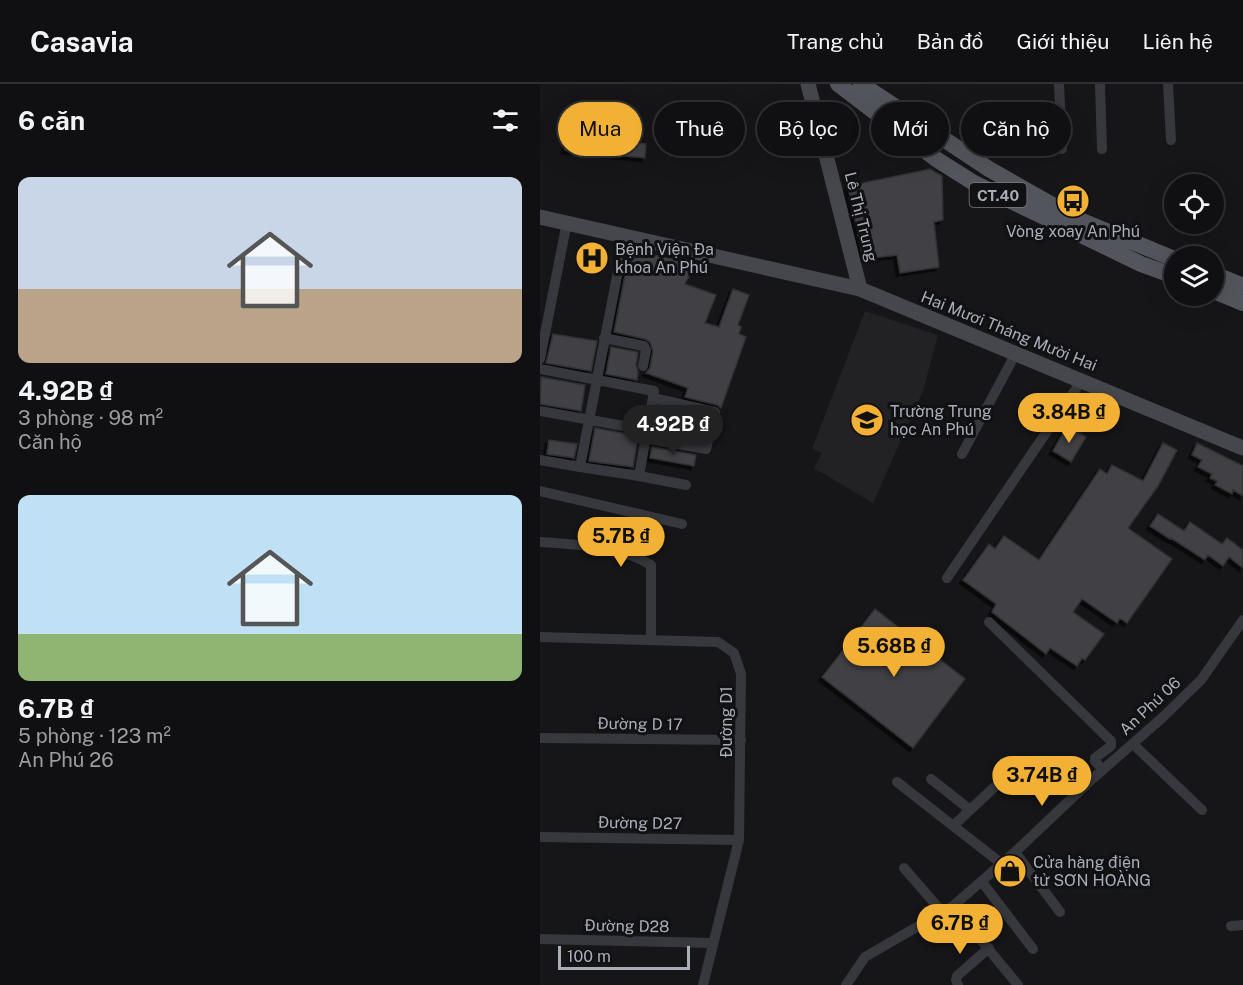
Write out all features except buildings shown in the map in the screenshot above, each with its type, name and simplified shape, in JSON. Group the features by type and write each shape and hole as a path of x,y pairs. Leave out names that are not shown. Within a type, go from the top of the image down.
{"main road":[{"name":"Lê Thị Trung","path":"808,84 860,289"},
{"name":"CT.40","path":"838,84 936,159 974,183 1141,264 1164,272"},
{"name":"CT.40","path":"861,84 989,169 1077,219 1164,256"},
{"name":"Hai Mươi Tháng Mười Hai","path":"540,217 860,289 1243,448"},
{"path":"1224,278 1243,286"},
{"path":"1224,295 1243,303"}],"street":[{"path":"1059,84 1060,102"},
{"path":"1100,84 1102,149"},
{"path":"1168,84 1170,140"},
{"path":"540,359 567,222"},
{"path":"580,467 625,235"},
{"path":"604,338 644,346 646,350 643,366"},
{"path":"962,454 1016,353"},
{"path":"540,369 654,392 639,476"},
{"path":"947,578 1082,380"},
{"path":"540,411 589,420 706,449 715,412 653,398"},
{"path":"540,460 686,485"},
{"path":"540,491 682,524"},
{"path":"540,542 601,547 643,560 651,565 651,640"},
{"name":"An Phú 06","path":"846,985 861,962 873,951 942,913 982,882 1162,718 1201,680 1243,620"},
{"path":"989,622 1111,741 1111,746 1095,758 1103,770"},
{"name":"Đường D1","path":"540,637 718,642 734,653 741,674 739,840 703,985"},
{"name":"Đường D 17","path":"540,738 741,740"},
{"path":"1133,744 1202,810"},
{"path":"931,779 969,809"},
{"path":"953,826 1003,779"},
{"path":"897,782 1002,864"},
{"name":"Đường D27","path":"540,837 739,840"},
{"path":"1015,852 1060,912"},
{"path":"904,868 942,913"},
{"path":"982,882 1033,949"},
{"path":"953,906 1018,985"},
{"path":"1231,926 1243,926"},
{"name":"Đường D28","path":"540,939 713,943"},
{"path":"958,985 957,976 989,948"}],"shaded area":[{"name":"Trường Trung học An Phú","path":"865,311 938,335 923,391 873,503 814,468 822,453 812,449"}],"place":[{"name":"Vòng xoay An Phú","path":"1073,201"},
{"name":"Bệnh Viện Đa khoa An Phú","path":"592,258"},
{"name":"Trường Trung học An Phú","path":"867,420"},
{"name":"Cửa hàng điện tử SƠN HOÀNG","path":"1010,871"}]}
